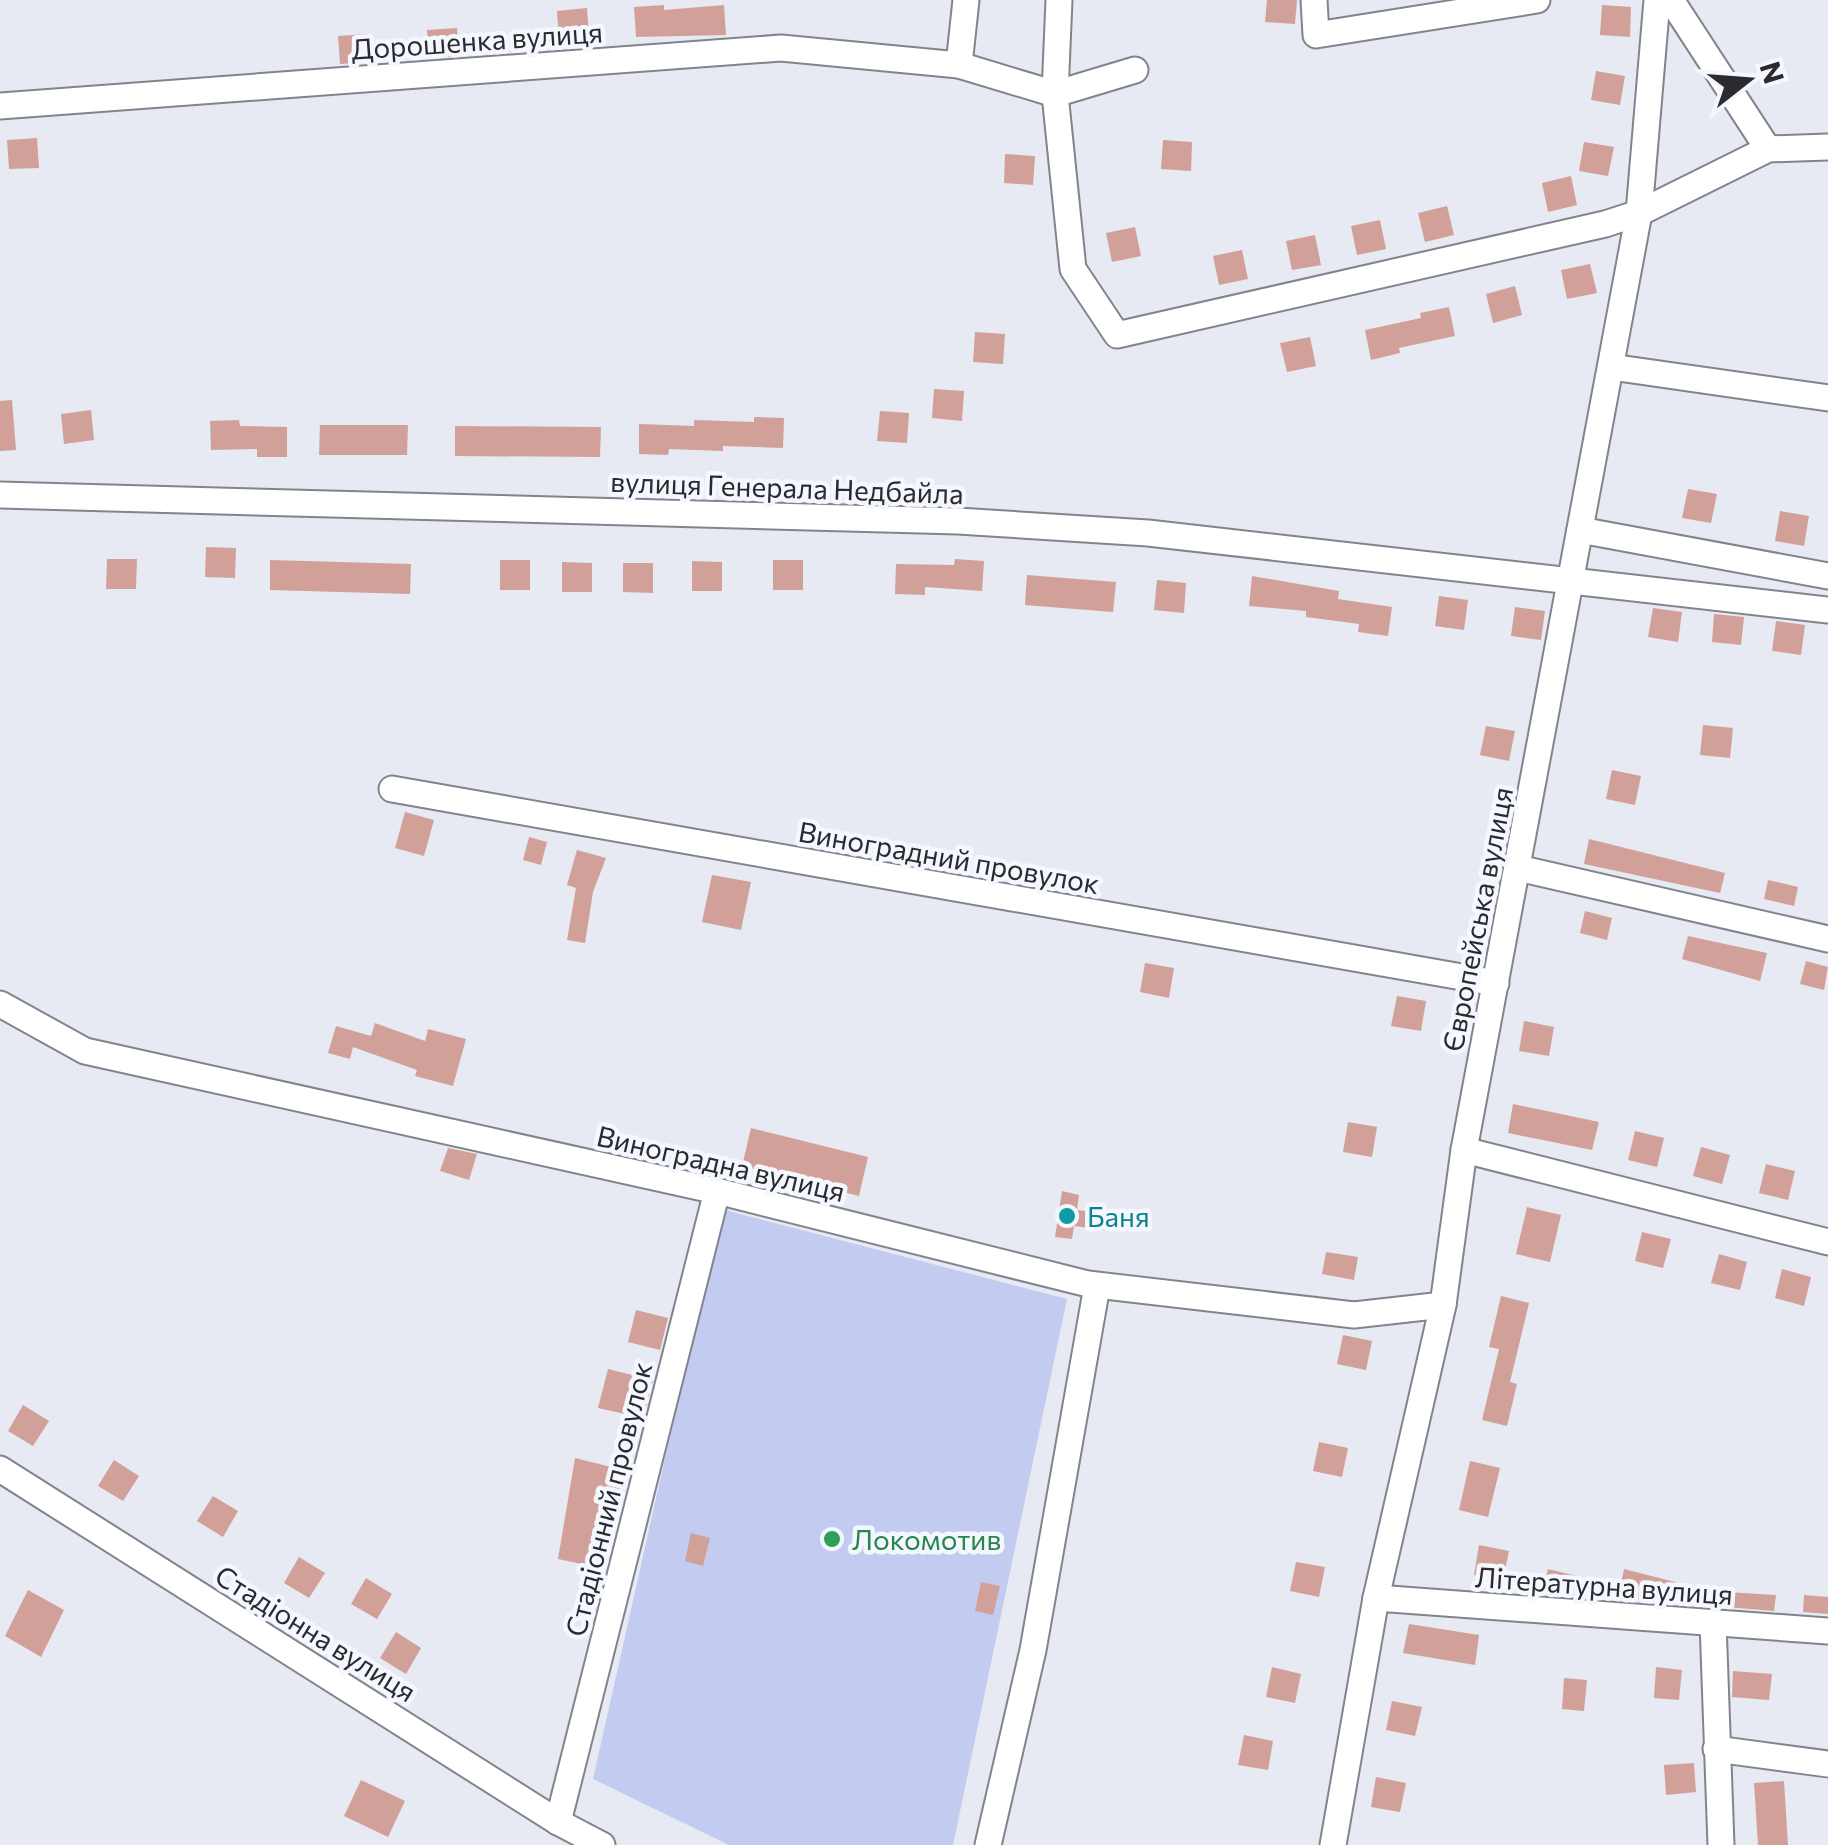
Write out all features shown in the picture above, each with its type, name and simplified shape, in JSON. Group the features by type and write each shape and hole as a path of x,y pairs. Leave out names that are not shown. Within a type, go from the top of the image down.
{"street":[{"path":"959,64 966,0"},
{"path":"1059,0 1055,94 1073,269 1117,335 1639,214 1768,148 1828,147"},
{"path":"1314,0 1316,35 1538,0"},
{"name":"Європейська вулиця","path":"1333,1845 1376,1598 1443,1304 1464,1150 1639,214 1657,0"},
{"path":"1671,0 1768,148"},
{"name":"Дорошенка вулиця","path":"0,106 782,48 959,64 1055,94"},
{"path":"1055,94 1134,70"},
{"path":"1610,366 1828,398"},
{"name":"вулиця Генерала Недбайла","path":"0,496 958,521 1148,532 1828,610"},
{"path":"1580,530 1828,576"},
{"name":"Виноградний провулок","path":"392,789 1496,984"},
{"path":"1518,868 1828,938"},
{"name":"Виноградна вулиця","path":"0,1004 85,1050 717,1192 1097,1286 1354,1314 1443,1304"},
{"path":"1464,1150 1828,1242"},
{"name":"Стадіонний провулок","path":"558,1822 717,1192"},
{"path":"988,1845 1033,1650 1097,1286"},
{"name":"Стадіонна вулиця","path":"0,1469 558,1822 602,1845"},
{"name":"Літературна вулиця","path":"1376,1598 1828,1631"},
{"path":"1713,1622 1721,1845"},
{"path":"1716,1749 1828,1764"}],"shaded area":[{"name":"Локомотив","path":"721,1209 1067,1299 953,1845 729,1845 593,1779"}],"building":[{"path":"1267,0 1297,0 1295,24 1265,22"},
{"path":"664,5 664,10 724,5 726,35 636,37 634,7"},
{"path":"1602,5 1631,7 1630,37 1600,35"},
{"path":"587,8 589,38 559,41 557,11"},
{"path":"457,28 459,56 429,58 427,30"},
{"path":"368,34 370,62 340,64 338,36"},
{"path":"1596,71 1625,76 1620,105 1591,100"},
{"path":"37,138 39,168 9,169 7,140"},
{"path":"1163,140 1192,142 1191,171 1161,169"},
{"path":"1584,142 1614,147 1608,176 1579,171"},
{"path":"1005,154 1035,156 1033,185 1004,183"},
{"path":"1571,176 1577,205 1548,212 1542,183"},
{"path":"1447,206 1454,235 1425,242 1418,213"},
{"path":"1380,220 1386,249 1357,255 1351,226"},
{"path":"1135,227 1141,256 1112,262 1106,233"},
{"path":"1315,235 1321,265 1292,270 1286,241"},
{"path":"1242,250 1248,279 1219,285 1213,256"},
{"path":"1590,264 1597,293 1567,299 1561,270"},
{"path":"1515,286 1522,315 1493,323 1486,294"},
{"path":"1449,307 1455,336 1399,348 1400,353 1371,360 1365,330 1421,318 1420,313"},
{"path":"975,332 1005,334 1003,364 973,362"},
{"path":"1310,337 1316,366 1287,372 1280,343"},
{"path":"934,389 964,391 962,421 932,418"},
{"path":"12,400 16,450 0,451 0,401"},
{"path":"91,410 94,440 64,444 61,414"},
{"path":"880,411 909,413 907,443 877,441"},
{"path":"754,417 784,418 783,448 723,446 723,451 669,449 668,455 639,454 639,424 694,426 694,420 754,422"},
{"path":"239,420 240,426 287,427 287,457 257,457 257,449 211,450 210,421"},
{"path":"320,425 408,425 407,455 319,455"},
{"path":"455,426 601,427 600,457 455,456"},
{"path":"1688,489 1717,494 1711,523 1682,518"},
{"path":"1780,511 1809,516 1804,546 1775,541"},
{"path":"206,547 236,548 235,578 205,577"},
{"path":"107,559 137,559 136,589 106,589"},
{"path":"955,559 984,561 982,591 925,587 925,595 895,594 896,564 954,565"},
{"path":"270,560 411,564 410,594 270,590"},
{"path":"500,560 530,560 530,590 500,590"},
{"path":"773,560 803,560 803,590 773,590"},
{"path":"692,561 722,562 722,591 692,591"},
{"path":"562,562 592,563 592,592 562,592"},
{"path":"623,563 653,563 653,593 623,592"},
{"path":"1027,575 1116,582 1113,612 1025,605"},
{"path":"1252,576 1339,591 1338,599 1392,607 1388,636 1358,632 1359,624 1306,617 1306,611 1249,606"},
{"path":"1157,580 1186,583 1184,613 1154,610"},
{"path":"1439,596 1468,600 1464,630 1435,626"},
{"path":"1515,607 1545,611 1541,640 1511,636"},
{"path":"1653,608 1682,612 1678,642 1648,637"},
{"path":"1714,614 1744,617 1741,645 1712,642"},
{"path":"1776,621 1805,625 1801,655 1772,651"},
{"path":"1703,725 1733,728 1730,758 1700,755"},
{"path":"1486,726 1515,731 1509,761 1480,755"},
{"path":"1612,770 1641,776 1635,805 1606,799"},
{"path":"405,812 434,820 424,856 395,848"},
{"path":"529,837 547,842 541,865 523,860"},
{"path":"1589,839 1725,873 1720,893 1584,864"},
{"path":"577,850 606,858 593,892 585,943 567,940 576,888 567,885"},
{"path":"712,875 751,882 741,930 702,922"},
{"path":"1768,880 1798,887 1794,906 1764,899"},
{"path":"1585,911 1612,918 1607,940 1580,933"},
{"path":"1688,936 1767,953 1760,981 1682,959"},
{"path":"1806,961 1828,967 1824,990 1800,984"},
{"path":"1145,963 1174,968 1169,998 1140,992"},
{"path":"1397,996 1426,1001 1421,1031 1391,1026"},
{"path":"1524,1021 1554,1027 1549,1056 1519,1051"},
{"path":"375,1023 425,1041 428,1029 466,1039 453,1086 415,1076 417,1070 353,1047 350,1059 328,1053 336,1026 371,1036"},
{"path":"1513,1104 1599,1122 1592,1150 1508,1133"},
{"path":"1348,1122 1377,1127 1372,1157 1343,1152"},
{"path":"751,1128 868,1157 859,1196 742,1166"},
{"path":"1635,1131 1664,1138 1657,1167 1628,1160"},
{"path":"1701,1147 1730,1155 1722,1184 1693,1176"},
{"path":"448,1148 477,1154 469,1180 440,1171"},
{"path":"1766,1164 1795,1171 1788,1200 1759,1193"},
{"name":"Баня","path":"1062,1191 1079,1195 1077,1210 1106,1214 1104,1230 1074,1226 1072,1239 1055,1237"},
{"path":"1527,1207 1561,1215 1550,1262 1516,1254"},
{"path":"1642,1232 1671,1239 1663,1268 1635,1261"},
{"path":"1326,1252 1358,1257 1354,1280 1322,1274"},
{"path":"1719,1254 1747,1262 1740,1290 1711,1283"},
{"path":"1782,1269 1811,1277 1804,1306 1775,1298"},
{"path":"1501,1296 1529,1303 1510,1382 1517,1384 1507,1426 1482,1420 1499,1349 1489,1347"},
{"path":"636,1310 668,1318 660,1350 628,1342"},
{"path":"1343,1335 1372,1341 1366,1370 1337,1364"},
{"path":"608,1369 653,1380 643,1418 598,1408"},
{"path":"23,1405 49,1421 33,1446 8,1431"},
{"path":"1319,1442 1348,1448 1342,1477 1313,1471"},
{"path":"575,1458 623,1470 605,1569 558,1559"},
{"path":"114,1460 139,1476 123,1501 98,1486"},
{"path":"1470,1461 1500,1468 1488,1517 1459,1510"},
{"path":"213,1496 238,1511 223,1537 197,1521"},
{"path":"691,1533 710,1538 703,1566 685,1561"},
{"path":"1479,1545 1509,1551 1503,1580 1474,1575"},
{"path":"299,1557 325,1573 309,1598 284,1583"},
{"path":"1296,1562 1325,1567 1319,1597 1290,1591"},
{"path":"1548,1569 1577,1576 1572,1596 1542,1594"},
{"path":"1624,1569 1710,1591 1776,1595 1774,1611 1618,1598"},
{"path":"366,1578 392,1594 377,1619 351,1604"},
{"path":"981,1582 1000,1586 993,1615 975,1611"},
{"path":"28,1590 64,1610 41,1657 5,1636"},
{"path":"1804,1595 1828,1597 1828,1614 1803,1612"},
{"path":"1409,1624 1479,1635 1475,1665 1403,1653"},
{"path":"396,1632 421,1648 406,1674 380,1658"},
{"path":"1272,1667 1301,1674 1295,1703 1266,1697"},
{"path":"1656,1667 1682,1670 1679,1700 1654,1698"},
{"path":"1733,1671 1772,1674 1769,1700 1732,1697"},
{"path":"1564,1678 1587,1680 1584,1711 1562,1709"},
{"path":"1392,1701 1422,1707 1415,1736 1386,1730"},
{"path":"1244,1735 1273,1741 1268,1770 1238,1765"},
{"path":"1694,1763 1696,1792 1666,1795 1664,1765"},
{"path":"1376,1777 1406,1783 1400,1812 1371,1807"},
{"path":"361,1780 405,1801 388,1837 344,1816"},
{"path":"1784,1781 1788,1845 1758,1845 1754,1783"}],"place":[{"name":"Баня","path":"1067,1216"},
{"name":"Локомотив","path":"832,1539"}]}
